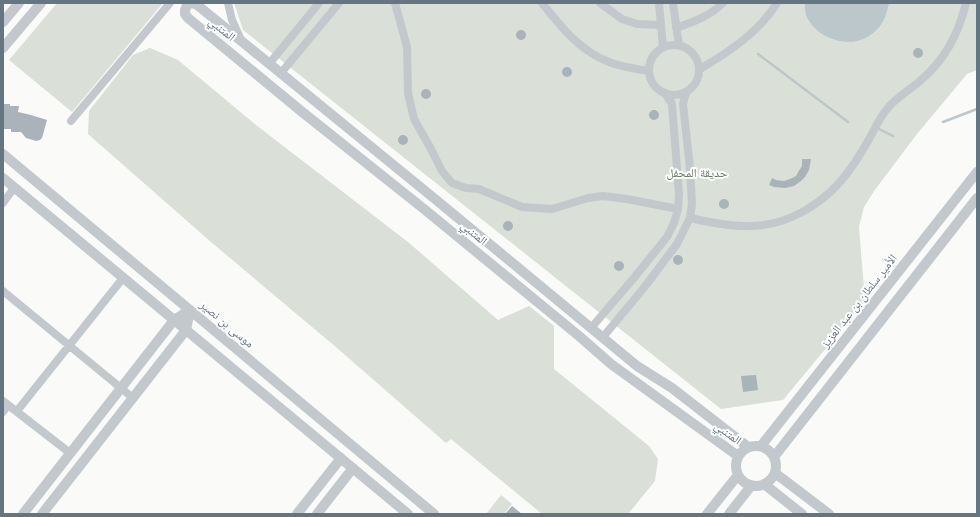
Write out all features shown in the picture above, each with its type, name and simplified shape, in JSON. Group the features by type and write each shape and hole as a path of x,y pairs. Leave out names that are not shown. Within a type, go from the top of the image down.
{"street":[{"path":"3,22 19,3"},
{"path":"3,48 41,3"},
{"path":"71,121 170,3"},
{"name":"المتنبي","path":"738,456 611,364 424,209 188,18 185,14 187,5 191,3 196,4 637,366 672,388 748,447"},
{"path":"228,3 232,20 241,41"},
{"path":"269,64 318,3"},
{"path":"281,73 339,3"},
{"path":"395,3 407,47 408,93 414,119 442,171 452,183 466,188 479,189 522,207 552,209 588,198 603,196 678,208"},
{"path":"542,3 566,33 588,52 609,62 629,68 649,71"},
{"path":"600,3 622,19 637,24 661,25"},
{"path":"659,3 663,47"},
{"path":"673,3 679,45"},
{"path":"676,28 696,21 716,10 723,3"},
{"path":"700,69 724,55 753,33 777,3"},
{"path":"690,218 744,227 769,225 806,211 824,198 851,168 879,119 887,109 897,98 934,68 947,51 961,23 966,3"},
{"path":"591,328 634,279 667,237 674,223 678,208 679,194 672,104 665,94 652,83 649,75 649,67 651,59 656,52 663,47 671,44 687,48 694,53 698,60 700,69 699,77 695,85 689,91 673,95 665,94"},
{"path":"603,337 677,244 690,218 692,204 684,104 686,92"},
{"name":"موسى بن نصير","path":"3,154 434,514"},
{"name":"الأمير سلطان بن عبد العزيز","path":"761,446 977,172"},
{"path":"3,178 408,514"},
{"path":"3,203 14,188"},
{"path":"774,457 977,198"},
{"path":"17,411 123,278"},
{"path":"3,291 133,398"},
{"path":"23,514 174,320 190,310"},
{"path":"42,514 186,330 190,310"},
{"path":"3,412 6,403 70,453"},
{"path":"761,446 767,449 774,457 776,466 775,473 772,479 760,486 752,486 742,481 736,469 738,456 748,447 761,446"},
{"path":"297,514 341,458"},
{"path":"317,514 353,468"},
{"path":"775,473 829,514"},
{"path":"707,514 738,475"},
{"path":"764,484 802,514"},
{"path":"729,514 752,486"}],"green space":[{"path":"57,3 163,3 72,112 9,60"},
{"name":"حديقة المحفل","path":"234,3 977,3 977,70 967,74 917,134 874,191 864,207 859,227 865,301 783,400 721,409 243,30"},
{"path":"150,48 178,60 256,125 408,242 498,320 529,306 554,326 554,369 649,446 658,459 655,481 628,514 542,514 451,439 446,443 337,348 211,242 88,134 89,111 133,55"},
{"path":"501,495 512,504 504,514 486,514"}],"shaded area":[{"path":"805,3 889,3 883,21 874,32 860,40 845,42 830,38 815,28 806,15"}],"building":[{"path":"521,30 526,35 521,40 516,35"},
{"path":"918,48 923,53 918,58 913,53"},
{"path":"567,67 572,72 567,77 562,72"},
{"path":"426,89 431,94 426,99 421,94"},
{"path":"3,104 19,106 18,112 47,120 42,138 36,141 26,138 21,132 11,132 11,129 3,129"},
{"path":"654,110 659,115 654,120 649,115"},
{"path":"403,135 408,140 403,145 398,140"},
{"path":"802,159 811,159 809,170 801,181 794,186 785,188 769,185 772,178 784,181 796,176 802,166"},
{"path":"724,199 729,204 724,209 719,204"},
{"path":"508,221 513,226 508,231 503,226"},
{"path":"678,255 683,260 678,265 673,260"},
{"path":"619,261 624,266 619,271 614,266"},
{"path":"756,375 758,390 743,392 741,376"},
{"path":"512,506 522,514 505,514"}],"waterway":[{"path":"758,54 848,122"},
{"path":"943,122 977,109"},
{"path":"877,128 893,136"}]}
